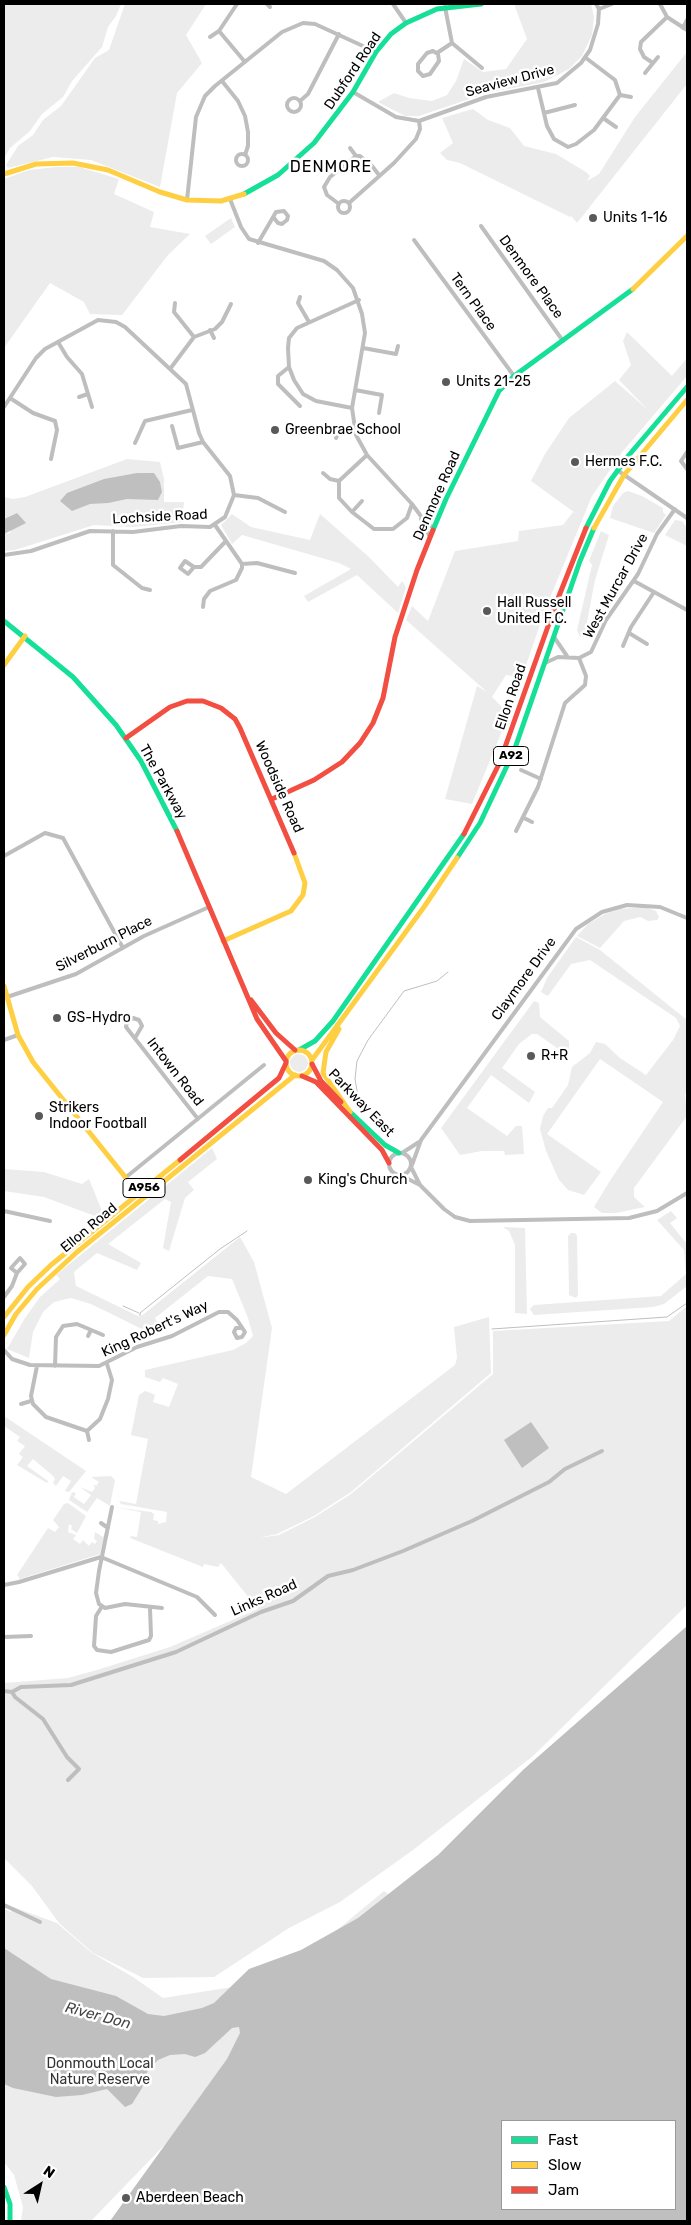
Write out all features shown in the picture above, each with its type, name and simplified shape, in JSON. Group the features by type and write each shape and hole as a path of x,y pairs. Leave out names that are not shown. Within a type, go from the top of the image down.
{"main road":[{"name":"Dubford Road","path":"4,174 36,164 73,162 103,168 160,192 187,200 230,199 250,192 278,175 314,142 353,92 376,52 391,34 406,23 445,7 480,4"},
{"name":"Denmore Road","path":"272,799 311,782 333,769 350,755 366,735 383,698 401,615 433,527 493,401 502,388 514,376 641,282 687,236"},
{"name":"Ellon Road","path":"297,1050 319,1037 345,1005 456,847 479,808 502,755 582,535 601,496 617,470 660,416 687,387"},
{"name":"Ellon Road","path":"312,1062 320,1047 349,1012 424,907 480,823 514,750 580,562 599,517 624,475 687,400"},
{"name":"The Parkway","path":"4,621 25,636 73,677 126,738 168,810 257,1019 286,1062"},
{"path":"4,665 25,636"},
{"name":"Woodside Road","path":"126,738 158,714 179,702 195,700 213,704 229,714 238,724 303,872 305,883 303,894 294,909 286,915 223,941"},
{"path":"4,986 18,1035 33,1062 138,1193"},
{"name":"The Parkway","path":"246,994 271,1028 297,1050"},
{"path":"349,1012 326,1052 323,1066 327,1081 350,1112"},
{"name":"A92","path":"286,1062 289,1054 297,1050"},
{"path":"297,1050 307,1053 312,1062"},
{"name":"Ellon Road","path":"4,1318 28,1288 51,1265 272,1084 283,1072 286,1062"},
{"path":"286,1062 290,1072 295,1076 302,1076"},
{"name":"A92","path":"302,1076 309,1071 312,1062"},
{"name":"Parkway East","path":"312,1062 323,1084 350,1112 385,1145 401,1153"},
{"name":"Ellon Road","path":"4,1335 16,1314 37,1289 77,1252 295,1076"},
{"name":"Parkway East","path":"302,1076 316,1082 382,1150 389,1163"},
{"path":"4,2187 10,2204 10,2221"}],"street":[{"path":"210,37 218,31 237,4"},
{"path":"393,4 406,23"},
{"path":"596,4 599,10 612,4"},
{"path":"660,4 667,17 685,29 687,20"},
{"path":"445,7 452,44 482,68"},
{"name":"Seaview Drive","path":"419,120 486,97 557,83 571,73 586,58 596,33 599,10"},
{"path":"653,63 644,56 640,49 641,42 667,17"},
{"path":"187,200 199,108 208,92 282,32 303,23 315,24 376,52"},
{"path":"218,31 245,62"},
{"path":"300,101 308,94 339,34"},
{"path":"438,53 452,44"},
{"path":"433,51 438,53 439,61 431,73 425,76 420,74 417,67 427,53 433,51"},
{"path":"645,73 658,57"},
{"path":"586,58 615,80 620,95"},
{"path":"222,80 238,101 244,116 248,132 248,146 245,155"},
{"path":"538,88 547,126 554,140 568,147"},
{"path":"353,92 396,116 419,120 420,129 416,139 394,163 379,174 349,203 349,209 344,212 339,210 339,204 324,191 325,183 356,156"},
{"path":"620,95 632,97"},
{"path":"568,147 585,138 620,95"},
{"path":"544,113 575,105"},
{"path":"603,118 616,127"},
{"path":"568,147 569,153"},
{"path":"350,148 356,156 365,159 379,174"},
{"path":"230,199 241,227 249,239 324,261 347,281 359,300 365,333 352,408 354,426 361,446 367,455 412,504 426,523 433,527"},
{"path":"339,204 343,201 349,203"},
{"path":"258,243 268,222 274,218"},
{"name":"Denmore Place","path":"481,226 563,340"},
{"name":"Tern Place","path":"414,240 514,376"},
{"path":"300,297 298,303 309,322"},
{"path":"352,408 310,399 298,387 289,367 290,338 297,328 359,300"},
{"path":"170,369 194,337 222,322 231,304"},
{"path":"167,308 175,306 177,317 194,337"},
{"path":"4,407 36,358 45,349 98,320 111,320 125,327 188,387 192,410 203,442 230,476 234,495 258,498 285,512"},
{"path":"210,330 214,338"},
{"path":"58,342 67,357 80,370 92,407"},
{"path":"363,348 396,354 398,346"},
{"path":"289,367 278,376 278,384 300,406"},
{"path":"355,390 382,395 379,413"},
{"path":"79,397 88,394"},
{"path":"10,398 33,413 55,421 57,430 51,458"},
{"path":"135,443 139,431 146,420 192,410"},
{"path":"172,426 178,448 203,442"},
{"path":"336,438 339,430 354,426"},
{"path":"132,428 139,431"},
{"path":"53,449 60,451"},
{"path":"687,452 681,461 687,469"},
{"path":"338,482 367,455"},
{"path":"617,470 687,518"},
{"path":"323,473 330,479 338,482"},
{"path":"338,482 339,498 352,512 374,529 392,529 406,518 412,504"},
{"name":"Lochside Road","path":"4,555 31,550 90,531 133,532 182,526 216,525 228,513 234,495"},
{"path":"352,512 362,501"},
{"name":"West Murcar Drive","path":"579,658 593,650 606,620 634,581 657,534 674,509"},
{"path":"420,516 425,532 430,537"},
{"path":"216,525 242,564"},
{"path":"113,531 113,565 142,588 150,590"},
{"path":"194,567 201,567 226,541"},
{"path":"242,564 257,563 295,573"},
{"path":"203,607 204,599 210,591 236,580 242,564"},
{"path":"634,581 687,610"},
{"path":"139,594 142,588"},
{"path":"623,646 654,592"},
{"path":"629,633 647,644"},
{"path":"554,636 567,656"},
{"path":"516,831 524,818 541,779 565,703 585,685 586,676 579,658 558,657 544,663"},
{"path":"521,770 541,779"},
{"path":"524,818 532,822"},
{"path":"4,856 45,833 63,838 123,948"},
{"name":"Claymore Drive","path":"412,1166 421,1140 558,950 580,925 609,909 633,904 660,907 687,918"},
{"name":"Silverburn Place","path":"7,997 76,974 162,927 209,907"},
{"name":"Intown Road","path":"135,1038 142,1026 139,1020 133,1018 125,1025 135,1038 198,1119"},
{"path":"4,1040 18,1035"},
{"name":"Intown Road","path":"125,1178 264,1065"},
{"name":"Claymore Drive","path":"401,1153 421,1140"},
{"path":"420,1185 409,1157 401,1153 391,1157 389,1163 391,1171 420,1185 447,1212 463,1220 636,1217 662,1208 687,1194"},
{"path":"400,1176 407,1173 412,1166"},
{"path":"4,1211 47,1222"},
{"path":"4,1297 12,1286 16,1273"},
{"name":"King Robert's Way","path":"4,1358 37,1366 99,1366 107,1364 137,1346 168,1338 219,1312 232,1314 241,1328"},
{"path":"54,1366 56,1337 60,1329 73,1323 103,1335"},
{"path":"88,1336 91,1330"},
{"path":"4,1350 12,1359"},
{"path":"87,1431 100,1419 108,1399 112,1380 107,1364"},
{"path":"31,1401 37,1366"},
{"path":"31,1401 46,1417 87,1431"},
{"path":"21,1404 31,1401"},
{"path":"87,1431 89,1440"},
{"name":"Links Road","path":"4,1691 12,1692 21,1687 71,1684 190,1646 261,1612 292,1601 328,1576 353,1570 403,1551 472,1521 549,1482 564,1469 602,1451"},
{"path":"101,1608 96,1593 101,1557 112,1507"},
{"path":"101,1524 108,1528"},
{"path":"4,1584 19,1582 101,1557 197,1596 215,1615"},
{"path":"150,1608 151,1636 149,1640 111,1652 97,1650 94,1646 96,1616 101,1608 124,1604 162,1608"},
{"path":"4,1637 31,1636"},
{"path":"12,1692 15,1697 43,1719 67,1757 79,1769 68,1780"},
{"path":"4,1905 40,1922"}],"green space":[{"path":"4,4 121,4 116,16 108,27 102,47 72,81 63,97 42,114 30,131 10,148 4,158"},
{"path":"125,4 206,4 186,35 202,63 177,93 160,187 91,160 53,157 8,168 6,165 18,146 33,135 43,120 61,106 95,58 109,50"},
{"path":"514,4 591,4 594,17 592,35 582,56 569,69 544,82 487,93 419,116 405,116 378,102 394,93 409,98 432,101 447,95 456,81 464,59 483,72 506,69 527,39"},
{"path":"687,52 687,84 577,223 571,216 460,163 447,160 440,153 453,143 442,118 473,109 488,120 510,128 524,146 556,154 586,172 590,176 587,181 599,174 635,117"},
{"path":"79,167 119,179 114,194 154,212 150,227 190,234 168,255 122,315 90,314 84,302 50,283 4,348 4,179 29,170"},
{"path":"231,218 235,227 211,244 205,236"},
{"path":"627,332 672,376 687,358 687,376 623,451 592,496 545,610 522,677 506,675 492,697 509,714 472,804 445,799 477,686 487,692 406,620 412,606 428,621 455,551 518,541 519,531 563,525 573,512 578,515 531,481 545,454 569,418 615,381 648,410 619,380 631,365 623,341"},
{"path":"127,459 160,462 164,479 164,502 184,502 182,522 133,527 94,525 15,550 4,551 4,534 10,533 17,513 4,519 4,497 13,499 25,497"},
{"path":"628,491 642,496 663,508 663,512 666,515 654,533 610,518 613,506 623,493"},
{"path":"232,514 251,527 310,540 320,514 369,557 398,587 402,581 406,587 398,613 357,575 308,602 304,596 351,569 339,563 242,535 232,544 221,525"},
{"path":"675,520 682,521 687,528 687,546 665,535"},
{"path":"601,531 609,535 595,580 585,633 580,637 577,630 592,565 589,561"},
{"path":"645,907 656,911 659,917 657,920 648,921 640,917 624,921 600,948 577,936 588,924 605,914 621,909"},
{"path":"576,937 600,950 687,1020 687,1088 685,1095 687,1116 634,1188 634,1197 645,1207 616,1213 602,1213 594,1207 663,1102 600,1059 547,1134 601,1172 584,1195 568,1190 559,1180 546,1151 540,1129 543,1116 548,1108 552,1108 568,1085 572,1067 590,1053 596,1042 605,1044 620,1058 646,1075 673,1040 680,1026 676,1018 590,960 571,964 548,996 541,992 547,978"},
{"path":"534,1001 539,1003 540,1017 569,1041 569,1052 567,1055 537,1034 532,1034 519,1044 502,1068 535,1092 529,1103 491,1075 467,1108 507,1136 516,1126 522,1126 524,1154 505,1155 504,1151 482,1151 460,1155 441,1128"},
{"path":"295,1054 303,1054 308,1059 306,1070 295,1072 290,1067 290,1059"},
{"path":"212,1148 217,1159 188,1182 194,1190 185,1198 169,1251 163,1248 171,1202 165,1199 108,1244 141,1263 137,1270 97,1253 74,1272 76,1286 140,1317 240,1237 254,1262 272,1328 251,1477 286,1494 455,1365 457,1358 454,1327 489,1317 491,1373 351,1492 314,1516 277,1534 258,1538 279,1535 315,1517 351,1494 493,1374 493,1331 669,1321 687,1306 687,1605 533,1756 413,1850 340,1902 289,1928 214,1977 143,1978 93,1953 59,1923 32,1886 4,1858 4,1683 68,1678 97,1670 170,1647 258,1609 221,1563 218,1567 204,1564 203,1567 130,1538 131,1536 137,1537 141,1512 114,1507 151,1512 154,1514 153,1520 158,1521 158,1524 166,1522 167,1512 121,1504 119,1501 136,1504 148,1439 131,1435 139,1395 145,1391 151,1393 155,1395 153,1402 169,1407 178,1384 163,1378 160,1382 145,1377 145,1370 233,1350 246,1343 253,1336 248,1318 232,1279 208,1276 155,1318 162,1332 155,1336 151,1328 148,1332 91,1304 71,1298 54,1302 43,1312 33,1332 29,1358 7,1349 40,1297 60,1279 56,1275"},
{"path":"4,1169 44,1172 82,1184 89,1179 102,1211 95,1216 44,1197 4,1191"},
{"path":"671,1211 677,1218 670,1223 687,1244 687,1286 664,1304 653,1307 534,1315 530,1309 534,1305 661,1296 686,1274 684,1250 657,1220"},
{"path":"503,1227 525,1228 527,1314 515,1313 515,1245 509,1231"},
{"path":"571,1233 575,1233 577,1236 578,1295 576,1298 569,1295 568,1236"},
{"path":"4,1416 86,1471 69,1492 65,1491 71,1481 63,1476 56,1486 53,1483 55,1479 53,1476 33,1459 27,1466 48,1481 47,1483 17,1465 23,1457 19,1454 25,1446 17,1441 20,1437 4,1426"},
{"path":"111,1476 115,1480 110,1506 97,1498 87,1512 69,1500 72,1492 76,1493 74,1497 84,1504 91,1495 80,1487 92,1492 95,1488 93,1484 96,1486 99,1482 91,1477"},
{"path":"68,1503 86,1516 77,1533 71,1529 72,1526 69,1524 68,1532 76,1535 73,1539 80,1544 83,1540 89,1546 92,1542 95,1544 97,1541 94,1539 95,1532 103,1537 105,1532 100,1554 20,1579 17,1575 48,1528 55,1532 59,1527 53,1520 64,1504"},
{"name":"Donmouth Local Nature Reserve","path":"384,1891 433,1927 203,2105 91,2221 21,2221 23,2207 14,2175 4,2162 4,1909 11,1912 13,1907 57,1923 92,1953 133,1977 163,1998 277,1980"}],"water":[{"path":"137,473 154,473 160,482 162,492 158,500 127,499 90,504 72,511 60,501 67,493 104,479"},
{"path":"17,513 26,523 4,534 4,519"},
{"path":"531,1422 549,1448 522,1468 504,1440"},
{"name":"River Don","path":"687,1626 687,2221 110,2221 227,2059 240,2033 239,2027 232,2028 205,2053 195,2057 185,2054 170,2055 158,2060 148,2070 142,2088 132,2104 125,2107 107,2089 82,2095 56,2097 13,2088 4,2084 4,1948 51,1979 116,1996 148,2014 164,2016 202,2008 214,2003 249,1969 301,1950 358,1918 438,1855 524,1769"}],"waterway":[{"path":"360,1108 355,1079 357,1061 368,1040 404,991 437,981 448,972"},
{"path":"140,1316 140,1313 220,1249 247,1231"},
{"path":"492,1329 667,1317 687,1303"},
{"path":"123,1306 139,1313"}],"traffic: fast":[{"path":"244,194 278,175 314,143 353,92 376,52 391,34 406,23 437,9 481,4"},
{"path":"433,530 446,499 499,391 514,376 633,289"},
{"path":"586,528 610,481 629,455 687,387"},
{"path":"457,858 480,823 514,751 580,561 594,528"},
{"path":"4,621 73,677 116,725 141,761 177,831"},
{"path":"299,1050 315,1041 333,1021 464,834"},
{"path":"348,1110 385,1145 399,1153"},
{"path":"4,2187 10,2204 10,2221"}],"traffic: slow":[{"path":"4,174 36,164 73,163 108,170 160,192 187,200 221,201 244,194"},
{"path":"633,289 687,236"},
{"path":"594,528 624,475 687,400"},
{"path":"4,665 25,636"},
{"path":"223,941 291,911 303,895 305,883 294,853"},
{"path":"312,1060 424,907 457,858"},
{"path":"4,986 18,1035 33,1062 138,1193"},
{"path":"339,1029 326,1052 323,1073 350,1112"},
{"path":"299,1050 308,1054 312,1063 308,1072 299,1076 290,1072 286,1063 290,1054 299,1050"},
{"path":"4,1335 16,1314 37,1289 77,1252 295,1075"},
{"path":"4,1317 28,1287 51,1265 180,1160"}],"traffic: jam":[{"path":"464,834 499,764 557,601 586,528"},
{"path":"272,799 314,780 342,762 360,743 373,723 383,698 395,637 417,570 433,530"},
{"path":"126,738 170,707 187,701 203,701 221,708 235,719 240,728 294,853"},
{"path":"177,831 257,1019 286,1061"},
{"path":"251,1000 276,1033 295,1050"},
{"path":"180,1160 279,1078 286,1063"},
{"path":"312,1064 321,1081 341,1102"},
{"path":"302,1076 316,1082 382,1150 389,1163"}],"place":[{"name":"Units 1-16","path":"593,218"},
{"name":"Units 21-25","path":"446,382"},
{"name":"Greenbrae School","path":"275,430"},
{"name":"Hermes F.C.","path":"575,462"},
{"name":"Hall Russell United F.C.","path":"487,611"},
{"name":"GS-Hydro","path":"57,1018"},
{"name":"R+R","path":"531,1056"},
{"name":"Strikers Indoor Football","path":"39,1116"},
{"name":"King's Church","path":"308,1180"},
{"name":"Aberdeen Beach","path":"126,2198"}],"district":[{"name":"DENMORE","path":"331,167"}]}
